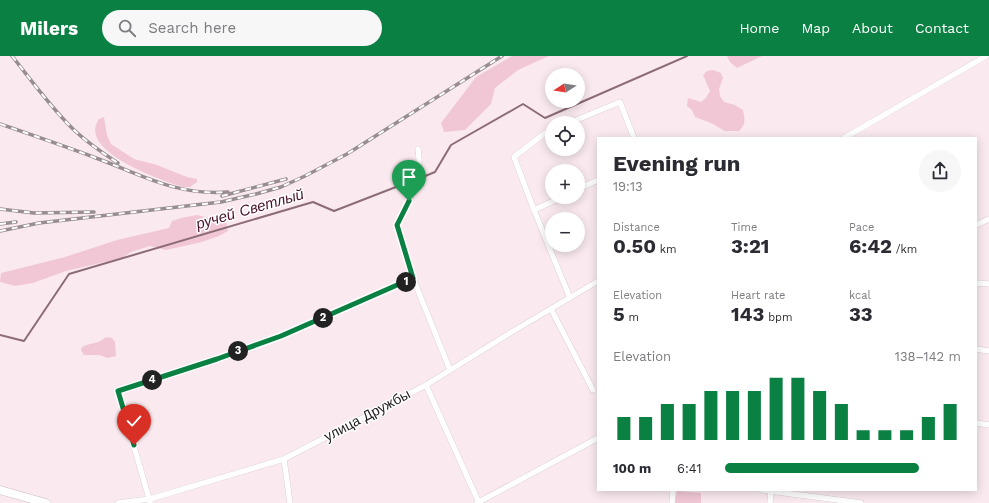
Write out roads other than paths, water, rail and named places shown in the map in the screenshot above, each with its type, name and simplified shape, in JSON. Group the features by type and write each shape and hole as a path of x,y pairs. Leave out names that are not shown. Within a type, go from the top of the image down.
{"street":[{"path":"846,137 986,56"},
{"path":"585,116 620,102 634,137"},
{"path":"545,133 514,157 570,298"},
{"path":"418,149 420,160 418,175 409,201 397,225 413,278 450,370"},
{"path":"585,186 597,180"},
{"path":"534,210 547,204"},
{"path":"977,225 989,219"},
{"path":"150,501 118,391 217,359 281,336 413,278"},
{"name":"улица Дружбы","path":"118,503 150,501 284,459 426,385 597,282"},
{"path":"977,283 989,284"},
{"path":"551,309 593,390"},
{"path":"977,349 989,351"},
{"path":"426,385 478,503 597,439"},
{"path":"977,423 989,425"},
{"path":"284,459 290,503"},
{"path":"0,490 46,503"},
{"path":"672,503 673,491"},
{"path":"770,503 771,491 861,503"}],"waterway":[{"name":"ручей Светлый","path":"418,179 435,172 451,145 523,104 545,118 687,56"},
{"name":"ручей Светлый","path":"0,335 24,341 69,274 313,202 334,211 414,180"}],"railway":[{"path":"12,56 63,119 93,146 118,163"},
{"path":"0,231 39,223 221,202 281,187 347,154 502,56"},
{"path":"0,124 160,183 192,191 228,192"},
{"path":"222,196 286,179"},
{"path":"0,209 34,213 94,212"},
{"path":"0,224 16,222"}]}
